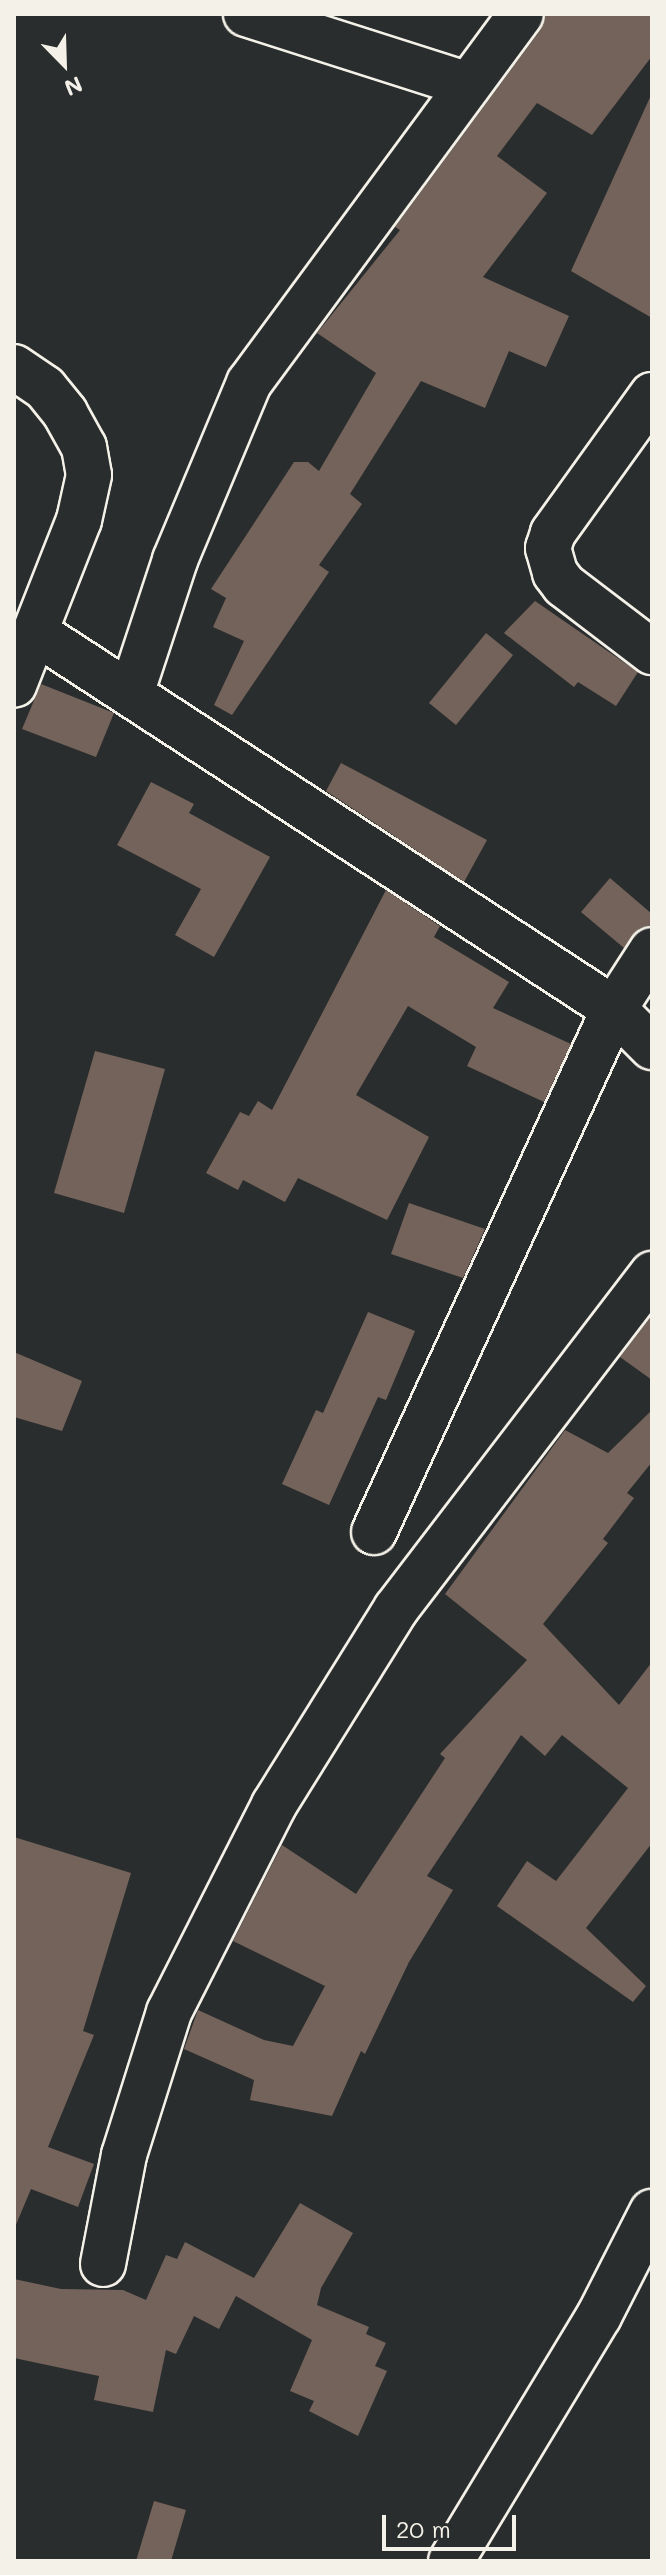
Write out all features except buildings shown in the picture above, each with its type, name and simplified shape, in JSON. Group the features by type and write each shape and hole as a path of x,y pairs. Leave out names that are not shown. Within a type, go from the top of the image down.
{"street":[{"path":"246,14 468,85"},
{"path":"132,691 175,560 249,383 521,14"},
{"path":"14,367 45,388 65,413 84,447 89,475 79,520 14,685"},
{"path":"652,395 553,533 548,548 555,573 564,585 652,652"},
{"path":"35,632 132,691 242,769 614,1009 652,1047"},
{"path":"374,1532 614,1009 652,950"},
{"path":"103,2264 124,2155 169,2012 274,1805 396,1609 652,1274"},
{"path":"451,2561 599,2316 652,2212"}]}
